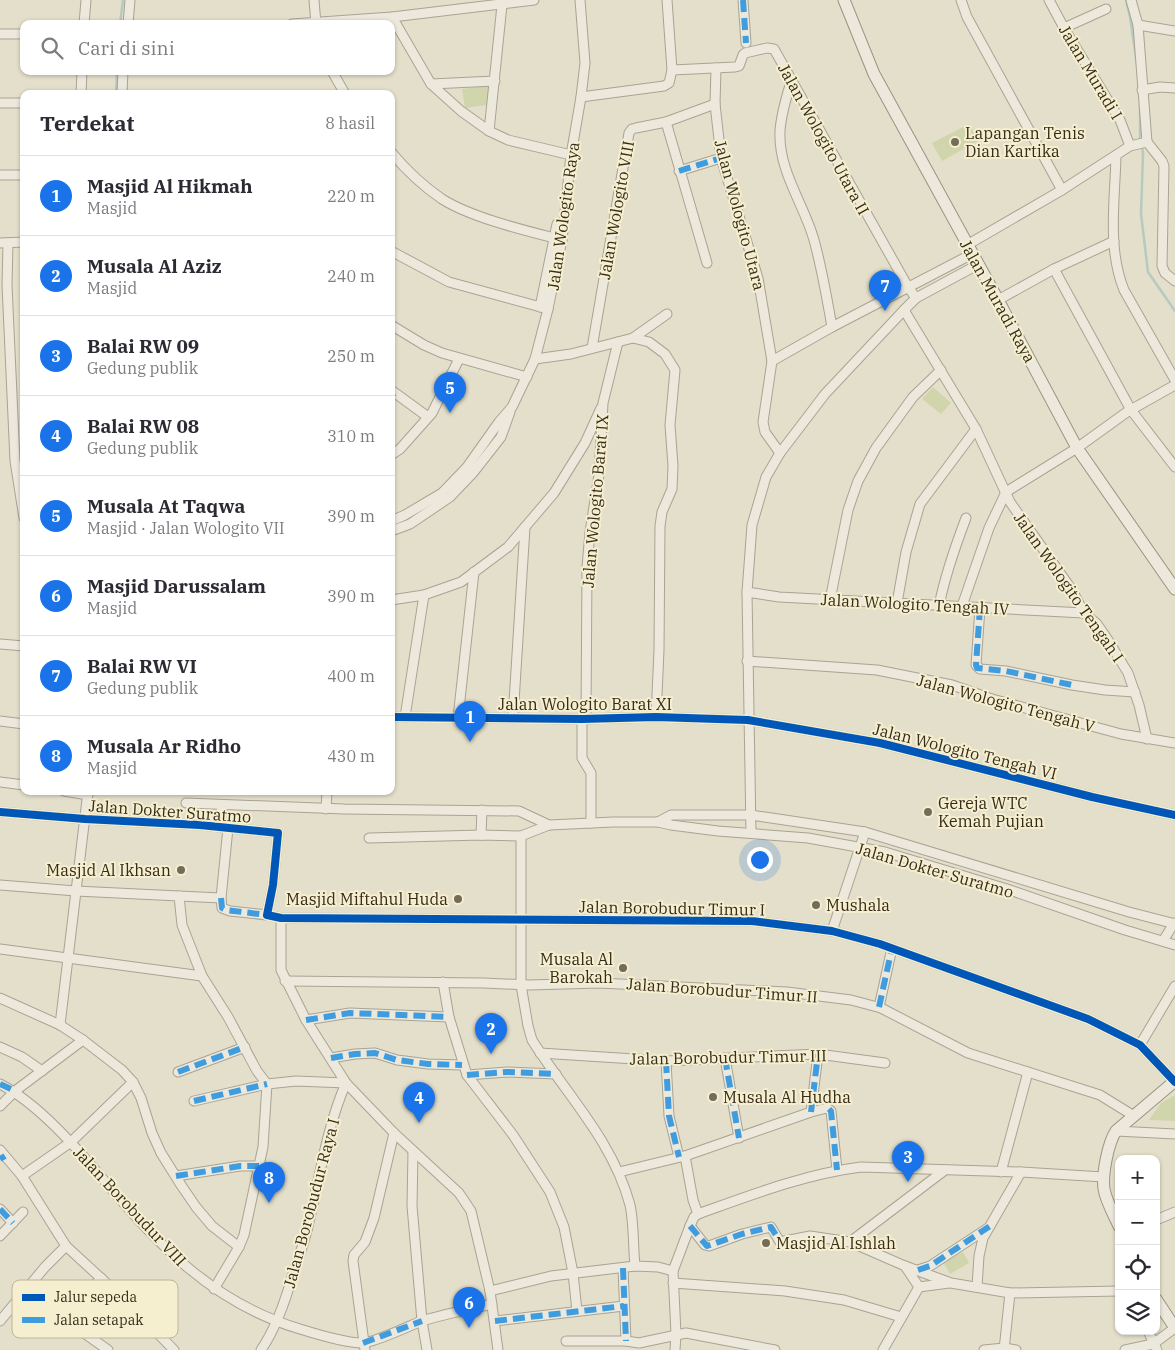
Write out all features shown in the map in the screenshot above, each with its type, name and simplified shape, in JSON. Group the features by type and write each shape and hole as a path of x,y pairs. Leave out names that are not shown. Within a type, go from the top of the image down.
{"street":[{"path":"84,20 86,0"},
{"path":"128,20 130,0"},
{"path":"314,0 316,20"},
{"path":"354,20 534,0"},
{"name":"Jalan Wologito Raya","path":"395,519 442,493 466,467 512,407 535,359 582,97 585,63 580,0"},
{"path":"582,97 664,86 670,80 672,70 667,0"},
{"path":"743,0 746,43"},
{"name":"Jalan Muradi Raya","path":"844,0 874,74 979,264 1077,448 1173,583"},
{"path":"961,0 967,17 1062,190"},
{"name":"Jalan Muradi I","path":"1049,0 1133,145"},
{"path":"1131,0 1138,25 1146,142 1163,164 1162,266 1165,273 1175,281"},
{"path":"488,131 495,82 502,5"},
{"path":"1064,28 1106,9"},
{"path":"395,22 431,84 445,98 488,131 508,140 571,155"},
{"path":"1138,25 1175,31"},
{"path":"0,34 20,34"},
{"name":"Jalan Wologito Utara II","path":"672,70 735,67 739,66 745,53 771,49 776,52 791,82 916,298"},
{"name":"Jalan Wologito Utara","path":"716,68 714,104 722,158 758,278 772,360 763,422 766,432 780,453"},
{"path":"81,90 82,75"},
{"path":"122,90 124,75"},
{"path":"334,75 343,90"},
{"path":"431,84 495,82"},
{"path":"791,82 780,132 782,152 785,169 814,240 832,327"},
{"path":"1142,90 1160,87 1175,88"},
{"path":"0,104 20,104"},
{"name":"Jalan Wologito VIII","path":"592,348 629,133 632,129 666,122 714,104"},
{"path":"666,122 707,263"},
{"path":"772,360 908,287 970,250 1133,145 1146,142"},
{"path":"1116,156 1115,260 1124,290 1175,380"},
{"path":"395,157 406,170 443,199 472,213 558,239"},
{"path":"679,171 722,158"},
{"path":"0,175 20,175"},
{"path":"535,233 560,223"},
{"path":"998,300 1054,269 1114,241"},
{"path":"20,242 4,243 4,284 14,462 20,495"},
{"path":"395,253 449,282 544,308"},
{"path":"751,833 747,592 752,525 766,477 780,453 825,394 916,298 979,264"},
{"path":"1054,269 1131,410 1175,468"},
{"name":"Jalan Wologito Tengah I","path":"904,310 976,429 1010,502 1072,590 1084,613 1097,624 1128,673 1148,739"},
{"path":"535,359 571,354 633,338 667,314"},
{"path":"395,327 424,345 459,359 527,377"},
{"path":"633,338 649,342 665,354 675,370 670,425 673,466 672,489 662,512 660,526 659,650 656,717"},
{"name":"Jalan Wologito Barat IX","path":"591,823 591,773 582,758 587,567 590,532 599,475 603,403 618,342"},
{"path":"395,452 400,449 432,413 459,359"},
{"path":"830,600 848,510 858,481 876,448 913,397 941,370"},
{"path":"962,606 988,528 1006,492 1077,448 1131,410 1175,385"},
{"path":"395,394 428,417"},
{"path":"395,599 424,595 461,582 508,547 554,493 585,443 603,403"},
{"path":"395,530 410,524 450,497 472,474 501,437 512,407"},
{"path":"897,604 906,552 920,504 976,429"},
{"path":"939,606 946,575 966,518"},
{"path":"513,718 525,527"},
{"path":"458,718 474,572"},
{"name":"Jalan Wologito Tengah IV","path":"747,592 779,597 1084,613"},
{"path":"405,717 424,595"},
{"path":"980,608 976,665 980,669 1006,671 1072,685 1135,692"},
{"path":"0,644 20,646"},
{"name":"Jalan Wologito Tengah V","path":"747,660 877,670 971,690 992,699 1148,739 1175,743"},
{"name":"Jalan Wologito Barat XI","path":"395,717 584,719 656,717 748,720"},
{"name":"Jalan Wologito Tengah VI","path":"748,720 880,743 1092,797 1175,815"},
{"path":"0,721 20,724"},
{"path":"0,782 20,785"},
{"path":"60,1025 88,795"},
{"path":"326,808 328,795"},
{"name":"Jalan Dokter Suratmo","path":"186,803 326,808 520,811 549,825"},
{"path":"0,885 76,891 221,898 224,828 222,805"},
{"path":"481,835 482,810"},
{"name":"Jalan Dokter Suratmo","path":"0,812 275,832 278,834 273,884 266,915"},
{"name":"Jalan Dokter Suratmo","path":"658,822 671,815 751,815 865,832 1129,912 1174,923"},
{"name":"Jalan Dokter Suratmo","path":"369,838 481,835 521,836 549,825 658,822 671,826 808,838 885,852 1175,945"},
{"path":"832,931 865,832"},
{"path":"521,836 521,985 528,1026 532,1040 540,1053 591,1123 619,1172 630,1206 635,1266"},
{"path":"1042,901 1046,886"},
{"path":"180,896 182,925 202,976 228,1017 257,1071 267,1084 263,1146 244,1235 240,1246 214,1289"},
{"name":"Jalan Borobudur Timur I","path":"221,898 222,908 226,910 281,918 446,920 521,918 654,922 752,921 832,931 892,948 1088,1019 1140,1045 1175,1082"},
{"path":"281,918 281,970 306,1020 346,1083 394,1133 459,1193 472,1211 490,1291 498,1350"},
{"path":"1163,941 1174,923"},
{"path":"879,1007 892,948"},
{"path":"0,949 202,976"},
{"name":"Jalan Borobudur Timur II","path":"286,981 444,982 521,985 599,983 786,992 851,1000 879,1007 968,1053 1100,1095 1134,1116"},
{"path":"444,982 450,1017 466,1075 513,1135 550,1192 564,1226 573,1274 577,1311"},
{"path":"1140,1045 1175,986"},
{"path":"0,998 60,1025 122,1070 134,1082 161,1153 196,1207 212,1226 240,1246"},
{"path":"306,1020 350,1013 450,1017"},
{"path":"0,1106 15,1091 83,1040"},
{"path":"178,1072 244,1046"},
{"path":"0,1047 22,1057 42,1071"},
{"path":"331,1058 375,1053 398,1060 428,1064 462,1065"},
{"name":"Jalan Borobudur Timur III","path":"540,1053 666,1061 818,1054 885,1063"},
{"path":"811,1112 818,1054"},
{"path":"725,1058 739,1138"},
{"path":"666,1061 669,1116 698,1214"},
{"path":"466,1075 507,1072 556,1074"},
{"path":"1001,1172 1028,1072"},
{"path":"194,1101 267,1084 296,1081 346,1083"},
{"path":"71,1142 134,1082"},
{"path":"1115,1216 1104,1190 1108,1150 1112,1137 1116,1131 1175,1082"},
{"name":"Jalan Borobudur Raya I","path":"261,1350 276,1322 288,1292 308,1225 322,1162 346,1083"},
{"name":"Jalan Borobudur VIII","path":"0,1084 15,1091 71,1142 176,1259 214,1289 240,1305 276,1322 364,1347"},
{"path":"619,1172 682,1156 827,1108 831,1111 838,1170"},
{"path":"1116,1131 1175,1134"},
{"path":"394,1133 374,1218 365,1242 354,1255 353,1261 364,1347 422,1321 492,1304"},
{"name":"Jalan Borobudur VIII","path":"22,1176 71,1142"},
{"path":"413,1151 412,1206 422,1321 427,1350"},
{"path":"2,1155 22,1176 66,1246 101,1278"},
{"path":"176,1176 240,1166 259,1166"},
{"path":"675,1350 673,1271 690,1226 694,1217 698,1214 798,1181 838,1170 861,1167 1021,1172 1104,1177"},
{"path":"850,1242 945,1170"},
{"path":"977,1287 979,1256 983,1238 1021,1172"},
{"path":"0,1209 13,1223"},
{"path":"0,1236 23,1212"},
{"path":"1160,1218 1175,1212"},
{"path":"690,1226 707,1246 742,1234 771,1227 780,1242 810,1236 850,1242 905,1266 951,1283 1010,1293 1115,1291"},
{"path":"918,1270 930,1266 990,1226"},
{"path":"34,1280 66,1246"},
{"path":"490,1291 551,1276 635,1266 658,1267 673,1271"},
{"path":"905,1266 919,1287"},
{"path":"623,1268 626,1341"},
{"path":"673,1283 795,1292 844,1300 902,1317"},
{"path":"919,1287 951,1283"},
{"path":"883,1350 919,1287"},
{"path":"1004,1349 1010,1293"},
{"path":"1125,1350 1155,1347 1175,1328 1160,1304"},
{"path":"494,1321 624,1306"},
{"path":"0,1321 12,1307"},
{"path":"566,1341 646,1343 676,1334 695,1333 774,1350"},
{"path":"1150,1335 1155,1347"},
{"path":"91,1338 108,1350"},
{"path":"162,1338 174,1350"},
{"path":"984,1350 1016,1350"}],"green space":[{"path":"490,85 493,104 465,108 462,89"},
{"name":"Lapangan Tenis Dian Kartika","path":"969,124 978,141 942,161 932,143"},
{"path":"933,387 951,403 941,414 922,399"},
{"path":"1175,1095 1175,1121 1149,1120 1161,1103"},
{"path":"963,1252 969,1263 950,1274 943,1262"}],"waterway":[{"path":"120,20 123,0"},
{"path":"1126,0 1137,64"},
{"path":"116,90 117,75"},
{"path":"1140,104 1140,141"},
{"path":"1142,146 1141,214 1148,272 1175,311"}],"marked path":[{"path":"743,0 746,43"},
{"path":"679,171 721,158"},
{"path":"980,608 977,668 1006,671 1072,685"},
{"path":"221,898 222,908 226,910 267,915"},
{"path":"879,1007 892,948"},
{"path":"306,1020 350,1013 449,1017"},
{"path":"178,1072 245,1047"},
{"path":"331,1058 375,1053 397,1060 428,1064 462,1065"},
{"path":"811,1112 818,1054"},
{"path":"725,1058 739,1138"},
{"path":"666,1061 669,1116 679,1157"},
{"path":"467,1075 507,1072 556,1074"},
{"path":"0,1084 15,1091"},
{"path":"194,1101 267,1084"},
{"path":"829,1109 831,1111 837,1170"},
{"path":"0,1159 5,1156"},
{"path":"176,1176 240,1166 259,1166"},
{"path":"0,1209 13,1223"},
{"path":"690,1226 707,1246 742,1234 771,1227 780,1242"},
{"path":"918,1270 930,1266 990,1226"},
{"path":"623,1268 626,1341"},
{"path":"495,1321 624,1306"},
{"path":"363,1343 422,1321"}],"cycle path":[{"path":"395,717 582,719 656,717 748,720 880,743 1092,797 1175,815"},
{"path":"0,812 200,825 278,833 273,885 267,915 281,918 752,921 832,931 880,944 1088,1019 1140,1045 1175,1082"}],"place":[{"name":"Lapangan Tenis Dian Kartika","path":"955,142"},
{"name":"Balai RW VI","path":"885,311"},
{"name":"Musala At Taqwa","path":"450,413"},
{"name":"Masjid Al Hikmah","path":"470,742"},
{"name":"Gereja WTC Kemah Pujian","path":"928,812"},
{"name":"Masjid Al Ikhsan","path":"181,870"},
{"name":"Masjid Miftahul Huda","path":"458,899"},
{"name":"Mushala","path":"816,905"},
{"name":"Musala Al Barokah","path":"623,968"},
{"name":"Musala Al Aziz","path":"491,1054"},
{"name":"Musala Al Hudha","path":"713,1097"},
{"name":"Balai RW 08","path":"419,1123"},
{"name":"Balai RW 09","path":"908,1182"},
{"name":"Musala Ar Ridho","path":"269,1203"},
{"name":"Masjid Al Ishlah","path":"766,1243"},
{"name":"Masjid Darussalam","path":"469,1328"}]}
